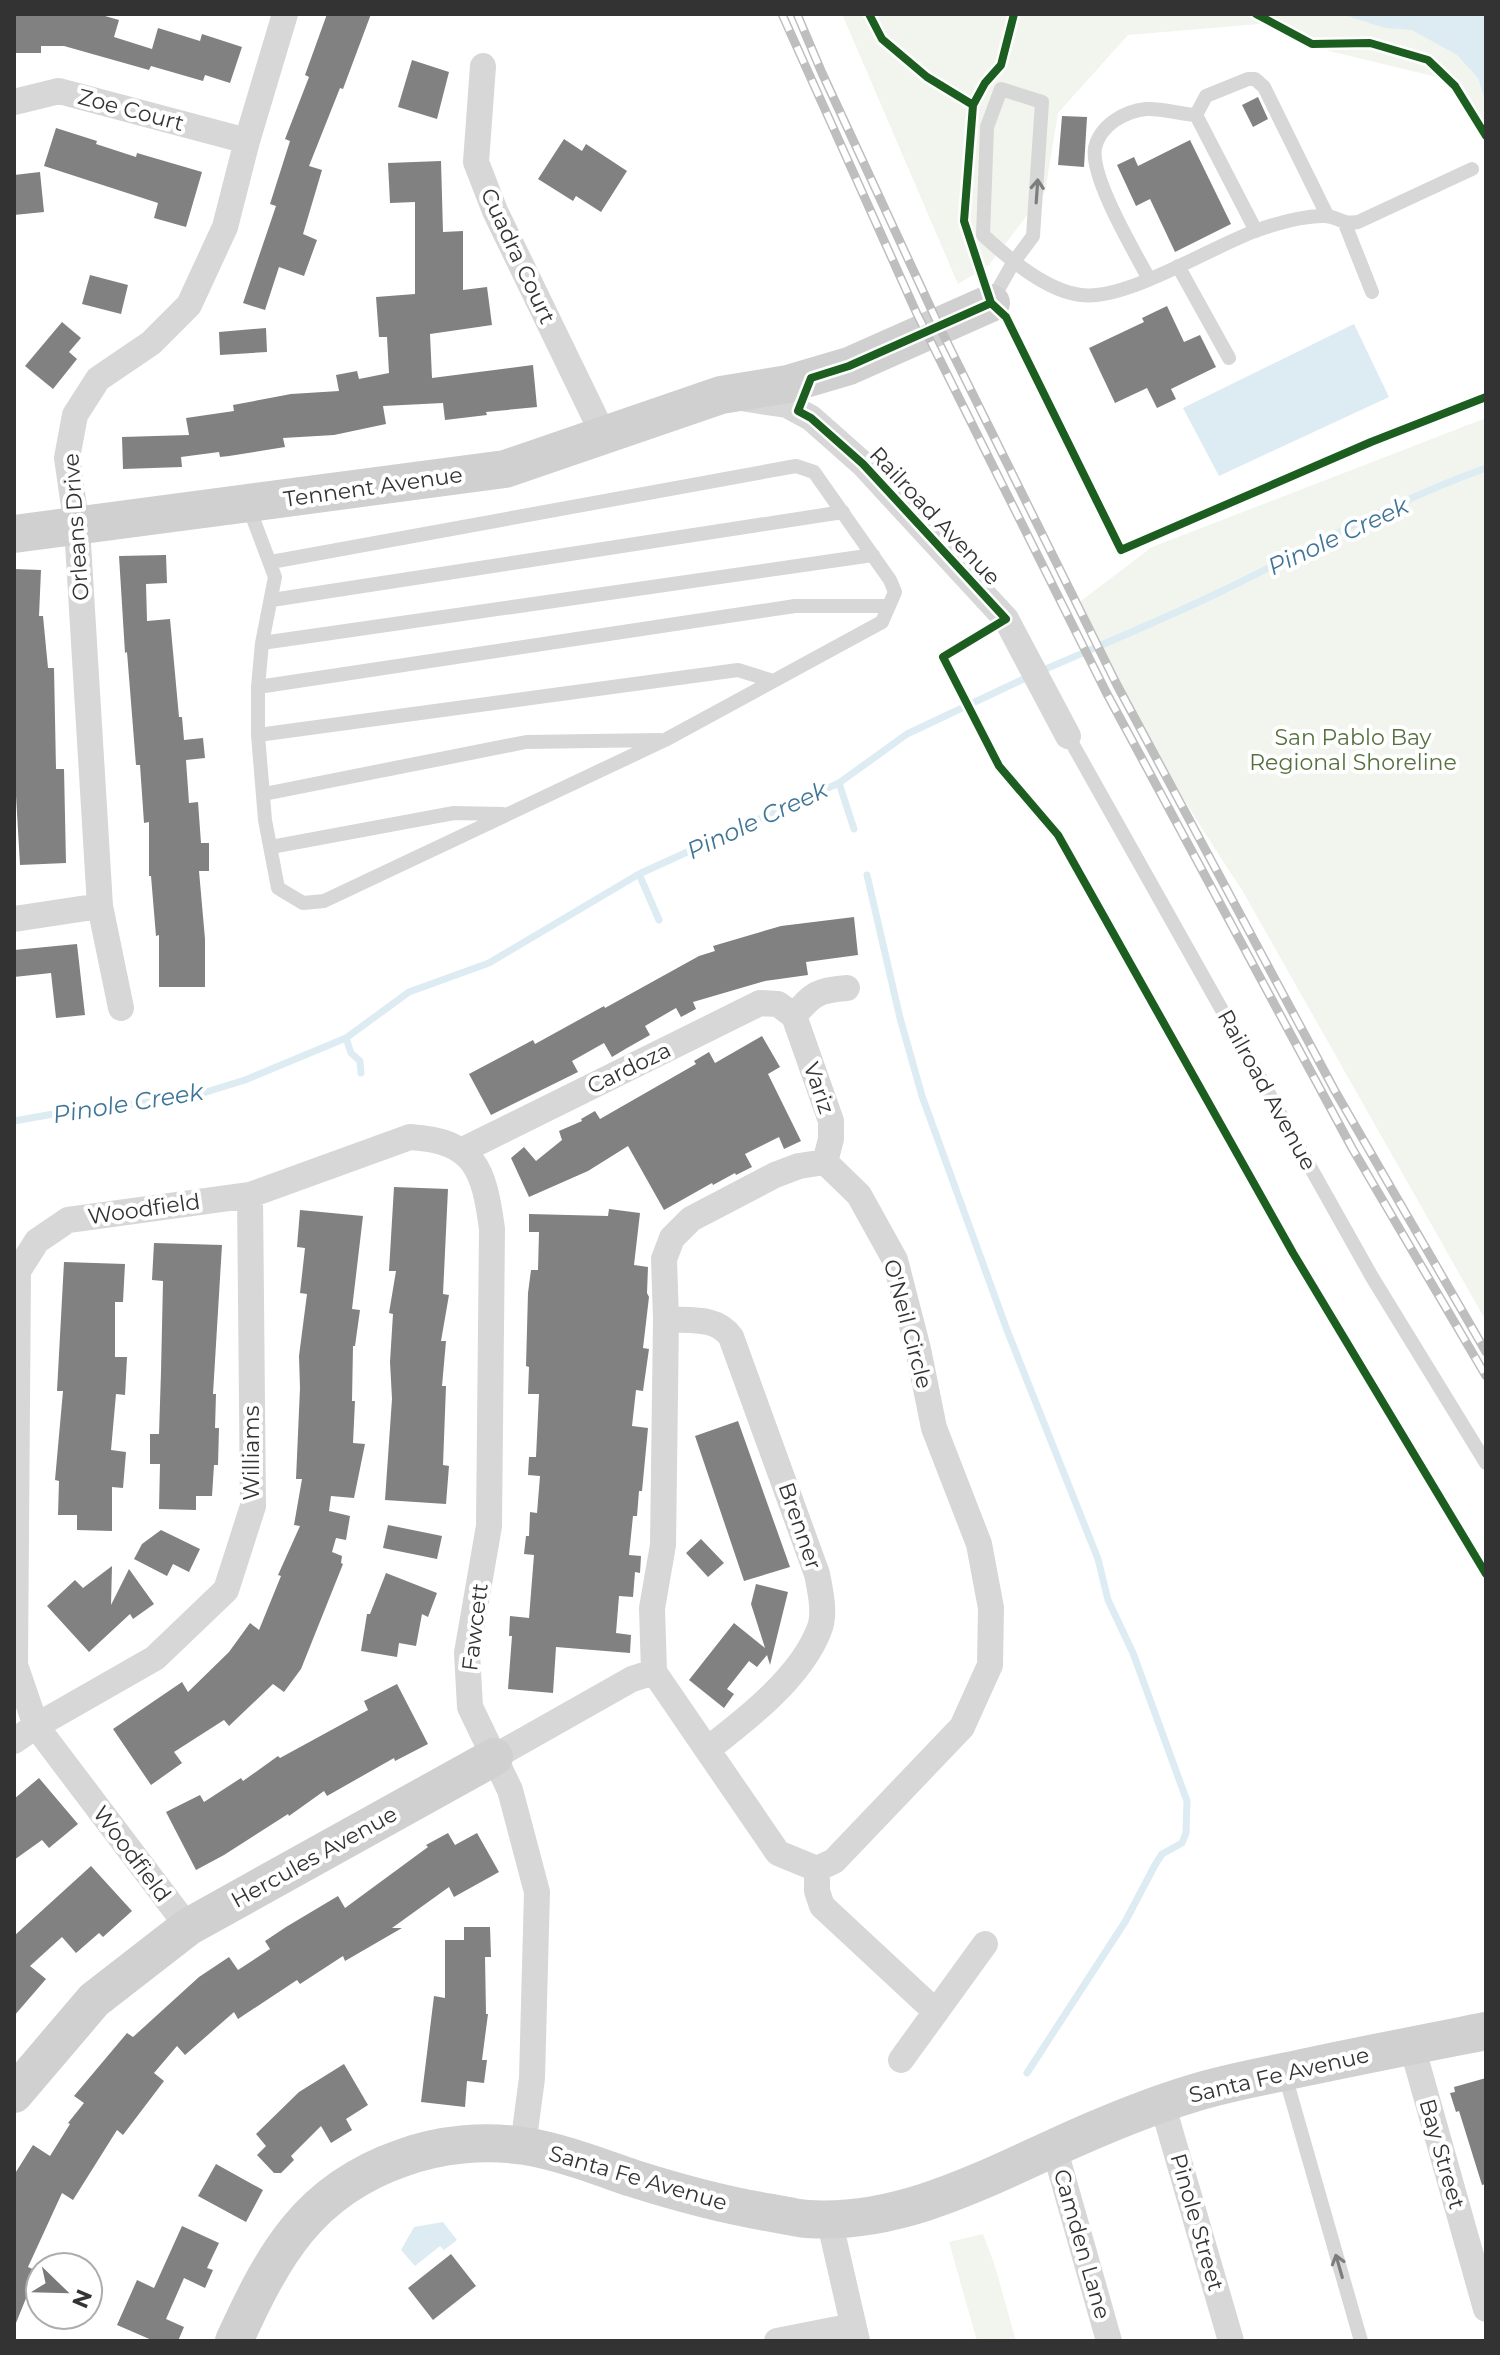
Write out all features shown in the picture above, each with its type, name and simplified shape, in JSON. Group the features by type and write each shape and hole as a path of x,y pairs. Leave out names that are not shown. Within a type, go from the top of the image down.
{"street":[{"name":"Orleans Drive","path":"121,1008 100,906 77,527 67,458 75,415 98,379 151,343 189,305 225,227 285,14"},
{"name":"Cuadra Court","path":"483,66 476,162 495,211 604,436"},
{"name":"Zoe Court","path":"14,102 59,91 247,141"},
{"name":"Tennent Avenue","path":"14,534 505,469 721,395 788,384 849,366 991,303"},
{"name":"Railroad Avenue","path":"721,395 787,405 811,418 863,464 1006,619 1068,736"},
{"path":"14,919 100,906"},
{"path":"794,1016 809,998 824,989 847,988"},
{"name":"Cardoza","path":"463,1150 760,1003 778,1004 794,1016"},
{"name":"Variz","path":"794,1016 831,1121 831,1139 825,1162"},
{"name":"Woodfield","path":"188,1927 36,1726 15,1665 18,1271 37,1241 68,1220 250,1195 410,1137 436,1139 463,1150"},
{"name":"Fawcett","path":"463,1150 477,1168 487,1190 492,1229 489,1526 467,1653 470,1707 510,1790 537,1892 532,2078 523,2146"},
{"path":"825,1162 799,1166 775,1175 691,1219 672,1238 664,1259 663,1545 652,1608 654,1672 778,1853 817,1869 817,1891 822,1906 936,2012"},
{"name":"O'Neil Circle","path":"817,1869 834,1861 962,1727 990,1665 991,1651 991,1608 979,1544 934,1428 895,1260 859,1195 825,1162"},
{"name":"Williams","path":"14,1741 155,1658 226,1590 253,1506 250,1195"},
{"name":"Brenner","path":"666,1319 713,1322 723,1327 731,1337 817,1574 821,1600 821,1628 800,1663 748,1719 708,1749"},
{"name":"Hercules Avenue","path":"14,2094 94,2000 188,1927 632,1679 654,1672"},
{"path":"901,2060 985,1944"},
{"name":"Santa Fe Avenue","path":"234,2341 262,2282 286,2242 320,2206 379,2167 425,2151 463,2145 523,2146 587,2162 695,2198 805,2219 829,2219 906,2208 969,2187 1127,2115 1196,2092 1486,2031"},
{"name":"Bay Street","path":"1412,2046 1486,2309"},
{"name":"Pinole Street","path":"1162,2103 1231,2341"},
{"name":"Camden Lane","path":"1054,2147 1109,2341"},
{"path":"777,2341 855,2333 829,2219"}],"lane":[{"path":"1196,115 1206,96 1255,79 1264,87 1327,215"},
{"path":"991,303 1013,263 1033,236 1042,102 1001,89 987,127 983,235 1013,263 1061,289 1082,295 1109,293 1149,279 1256,231 1293,220 1327,215 1345,224 1358,222 1472,169"},
{"path":"1149,279 1102,188 1095,148 1107,125 1122,116 1147,109 1196,115"},
{"path":"1196,115 1256,231"},
{"path":"1345,224 1372,292"},
{"path":"1178,266 1229,358"},
{"path":"248,504 275,577 262,643 258,687 258,735 271,847 278,888 303,903 324,901 665,740 882,622 895,592 890,580 814,472 796,466 271,562"},
{"path":"272,600 843,512"},
{"path":"262,643 873,555"},
{"path":"258,687 795,606 889,606"},
{"path":"258,735 738,670 773,681"},
{"name":"Railroad Avenue","path":"1068,736 1372,1277 1486,1463"},
{"path":"264,794 526,742 665,740"},
{"path":"271,847 454,813 509,815"},
{"path":"1283,2072 1361,2341"}],"green space":[{"path":"842,14 1486,14 1486,144 1441,78 1317,48 1271,23 1128,35 1058,113 1045,192 989,265 958,284"},
{"name":"San Pablo Bay Regional Shoreline","path":"1486,418 1486,1321 1242,890 1155,750 1077,604 1152,547"},
{"path":"983,2234 1016,2341 977,2341 949,2242"}],"shaded area":[{"path":"1341,14 1486,14 1486,103 1478,78 1457,55 1412,30 1385,28"},
{"path":"1354,324 1389,397 1219,476 1183,408"},
{"path":"443,2222 457,2240 444,2250 440,2246 415,2266 401,2250 414,2227"}],"building":[{"path":"14,14 98,14 119,20 114,37 152,49 158,28 200,41 202,34 242,47 230,83 205,75 203,81 151,66 149,70 64,46 41,46 41,53 14,53"},
{"path":"327,14 371,14 343,89 340,88 309,166 322,170 303,234 317,240 304,276 279,267 265,310 243,303 276,206 270,204 290,141 285,139 309,77 305,75"},
{"path":"412,60 449,72 437,119 398,107"},
{"path":"1258,97 1268,119 1253,127 1242,105"},
{"path":"1062,116 1087,117 1084,167 1058,165"},
{"path":"56,128 136,157 137,153 202,172 186,227 154,218 158,203 44,166"},
{"path":"564,139 582,151 586,144 627,171 601,212 576,196 573,201 538,179"},
{"path":"1190,140 1231,224 1175,252 1150,199 1136,206 1117,165 1134,157 1138,166"},
{"path":"441,161 443,232 463,231 463,290 487,287 492,325 430,334 432,378 533,365 537,407 445,420 443,403 383,406 386,424 334,435 283,438 285,447 220,457 219,452 181,457 182,467 123,469 122,437 189,435 186,418 234,411 233,405 291,394 339,391 336,375 357,371 359,379 389,373 387,337 379,337 376,297 415,294 415,202 390,203 388,163"},
{"path":"40,172 44,212 14,215 14,175"},
{"path":"90,275 128,285 121,314 82,304"},
{"path":"1167,306 1184,342 1200,335 1216,367 1171,389 1176,399 1157,408 1147,388 1115,403 1089,348 1144,322 1142,318"},
{"path":"62,322 81,338 69,352 77,359 53,389 25,366"},
{"path":"266,328 267,352 220,355 219,332"},
{"path":"166,555 167,583 146,584 147,621 170,619 184,740 203,738 205,758 186,760 189,803 198,802 201,843 209,843 209,871 199,871 205,939 205,987 159,987 159,935 156,936 149,876 149,822 144,823 140,765 136,765 125,653 119,556"},
{"path":"14,569 41,570 39,616 43,616 48,668 54,668 56,769 64,769 66,863 20,865 14,761"},
{"path":"854,917 858,955 806,962 808,975 765,981 693,1002 696,1009 681,1017 676,1008 645,1026 650,1035 612,1057 604,1043 572,1061 578,1072 491,1115 469,1074 533,1040 535,1044 699,956 715,951 713,946 781,926"},
{"path":"77,944 85,1015 56,1018 51,973 14,977 14,950"},
{"path":"762,1036 780,1067 768,1074 801,1141 784,1149 779,1137 745,1154 752,1167 712,1183 664,1210 628,1146 588,1171 529,1197 511,1158 524,1147 536,1161 562,1140 559,1131 582,1121 595,1111 600,1119 696,1064 694,1061 709,1052 715,1063"},
{"path":"394,1187 448,1189 443,1294 449,1295 441,1341 446,1341 442,1386 446,1386 443,1465 449,1466 446,1504 385,1500 392,1399 390,1362 393,1314 389,1313 396,1271 389,1271"},
{"path":"609,1209 640,1213 634,1265 648,1267 649,1297 643,1348 649,1349 643,1391 636,1390 632,1426 648,1428 642,1491 639,1491 637,1516 633,1516 629,1555 641,1556 640,1573 635,1572 633,1597 619,1596 616,1633 631,1635 630,1653 556,1647 553,1693 508,1689 512,1636 509,1636 510,1616 529,1618 534,1555 524,1554 526,1536 529,1536 530,1512 537,1513 540,1476 528,1475 529,1457 536,1457 539,1394 528,1394 529,1367 526,1366 528,1293 531,1270 538,1270 539,1232 529,1232 529,1214 608,1216"},
{"path":"300,1210 363,1216 352,1309 360,1310 353,1346 352,1401 355,1401 353,1443 365,1444 354,1498 331,1496 329,1511 350,1516 346,1540 336,1538 332,1552 342,1556 343,1564 301,1669 284,1692 273,1684 229,1726 224,1720 174,1752 182,1763 151,1785 113,1729 182,1682 188,1692 229,1652 250,1623 259,1630 281,1576 278,1575 300,1526 294,1525 302,1479 296,1479 299,1356 307,1294 300,1293 305,1248 297,1247"},
{"path":"154,1243 222,1245 213,1394 216,1394 215,1428 219,1428 218,1465 214,1465 212,1496 196,1496 196,1510 159,1509 160,1464 150,1464 150,1434 159,1434 163,1281 152,1280"},
{"path":"64,1262 125,1264 123,1302 115,1302 115,1357 127,1357 125,1395 116,1394 111,1450 126,1452 123,1488 112,1487 112,1531 77,1530 77,1515 58,1515 59,1481 55,1480 63,1391 57,1391"},
{"path":"738,1421 790,1567 744,1581 695,1436"},
{"path":"388,1525 442,1536 437,1559 383,1548"},
{"path":"161,1530 200,1549 189,1572 173,1564 167,1576 134,1559 142,1544"},
{"path":"701,1539 724,1563 708,1577 686,1553"},
{"path":"112,1566 111,1605 129,1569 154,1604 133,1619 130,1614 89,1652 47,1606 75,1580 83,1588"},
{"path":"386,1573 437,1593 428,1617 422,1614 416,1646 399,1643 397,1657 361,1651 367,1614 370,1614"},
{"path":"756,1584 788,1592 770,1665 767,1655 757,1667 749,1661 727,1689 734,1694 724,1708 689,1680 734,1623 765,1648 751,1604"},
{"path":"397,1684 428,1744 395,1761 394,1758 327,1796 324,1791 289,1816 196,1870 166,1812 200,1795 204,1802 241,1778 243,1781 278,1756 280,1758 368,1710 364,1701"},
{"path":"39,1778 78,1824 49,1848 42,1840 14,1860 14,1799"},
{"path":"448,1833 455,1845 477,1833 499,1872 454,1897 449,1887 392,1928 402,1928 345,1961 343,1956 300,1984 297,1980 238,2019 234,2012 185,2055 177,2046 154,2073 164,2081 123,2135 117,2130 73,2200 62,2193 35,2251 24,2251 24,2303 14,2328 14,2175 33,2145 50,2156 68,2123 84,2103 74,2096 127,2033 133,2037 199,1977 229,1957 238,1970 270,1949 265,1941 338,1896 345,1908 428,1847 426,1845"},
{"path":"91,1866 132,1911 103,1937 99,1933 76,1953 62,1937 30,1966 46,1979 14,2016 14,1936"},
{"path":"464,1927 490,1927 491,1957 485,1957 488,2014 482,2060 487,2060 484,2083 467,2081 465,2107 421,2102 434,1996 445,1998 445,1940 464,1940"},
{"path":"344,2064 368,2105 346,2119 352,2130 331,2143 321,2126 291,2156 294,2160 281,2173 274,2173 257,2155 266,2146 256,2134 299,2092"},
{"path":"1486,2078 1486,2184 1482,2185 1459,2111 1456,2112 1450,2093 1455,2092 1454,2087"},
{"path":"216,2164 263,2190 246,2222 198,2196"},
{"path":"182,2226 219,2243 207,2268 213,2270 205,2288 184,2278 166,2319 184,2327 178,2341 154,2341 117,2325 137,2280 154,2288"},
{"path":"451,2254 476,2286 433,2320 408,2288"}],"waterway":[{"name":"Pinole Creek","path":"1041,671 1198,602 1385,510 1486,468"},
{"name":"Pinole Creek","path":"14,1121 190,1097 245,1080 346,1038 409,992 489,963 639,874 839,783 907,734 1030,676"},
{"path":"839,783 854,829"},
{"path":"639,874 659,920"},
{"path":"867,875 900,1018 922,1096 1007,1330 1098,1559 1108,1600 1133,1653 1187,1801 1186,1833 1182,1843 1162,1854 1125,1922 1027,2073"},
{"path":"346,1038 351,1053 360,1061 361,1073"}],"railway":[{"path":"782,14 917,314 1106,692 1352,1148 1486,1376"},
{"path":"797,14 940,328 1117,685 1335,1091 1486,1352"}],"cycle path":[{"path":"869,14 882,39 927,77 973,105"},
{"path":"991,303 964,221 973,105 985,83 1001,65 1014,14"},
{"path":"1256,14 1312,44 1370,43 1428,60 1455,86 1486,136"},
{"path":"991,303 849,366 811,378 798,411 811,418 863,464 1006,619 943,657 999,766 1058,835 1293,1253 1486,1574"},
{"path":"991,303 1006,317 1121,550 1371,442 1486,397"}]}
